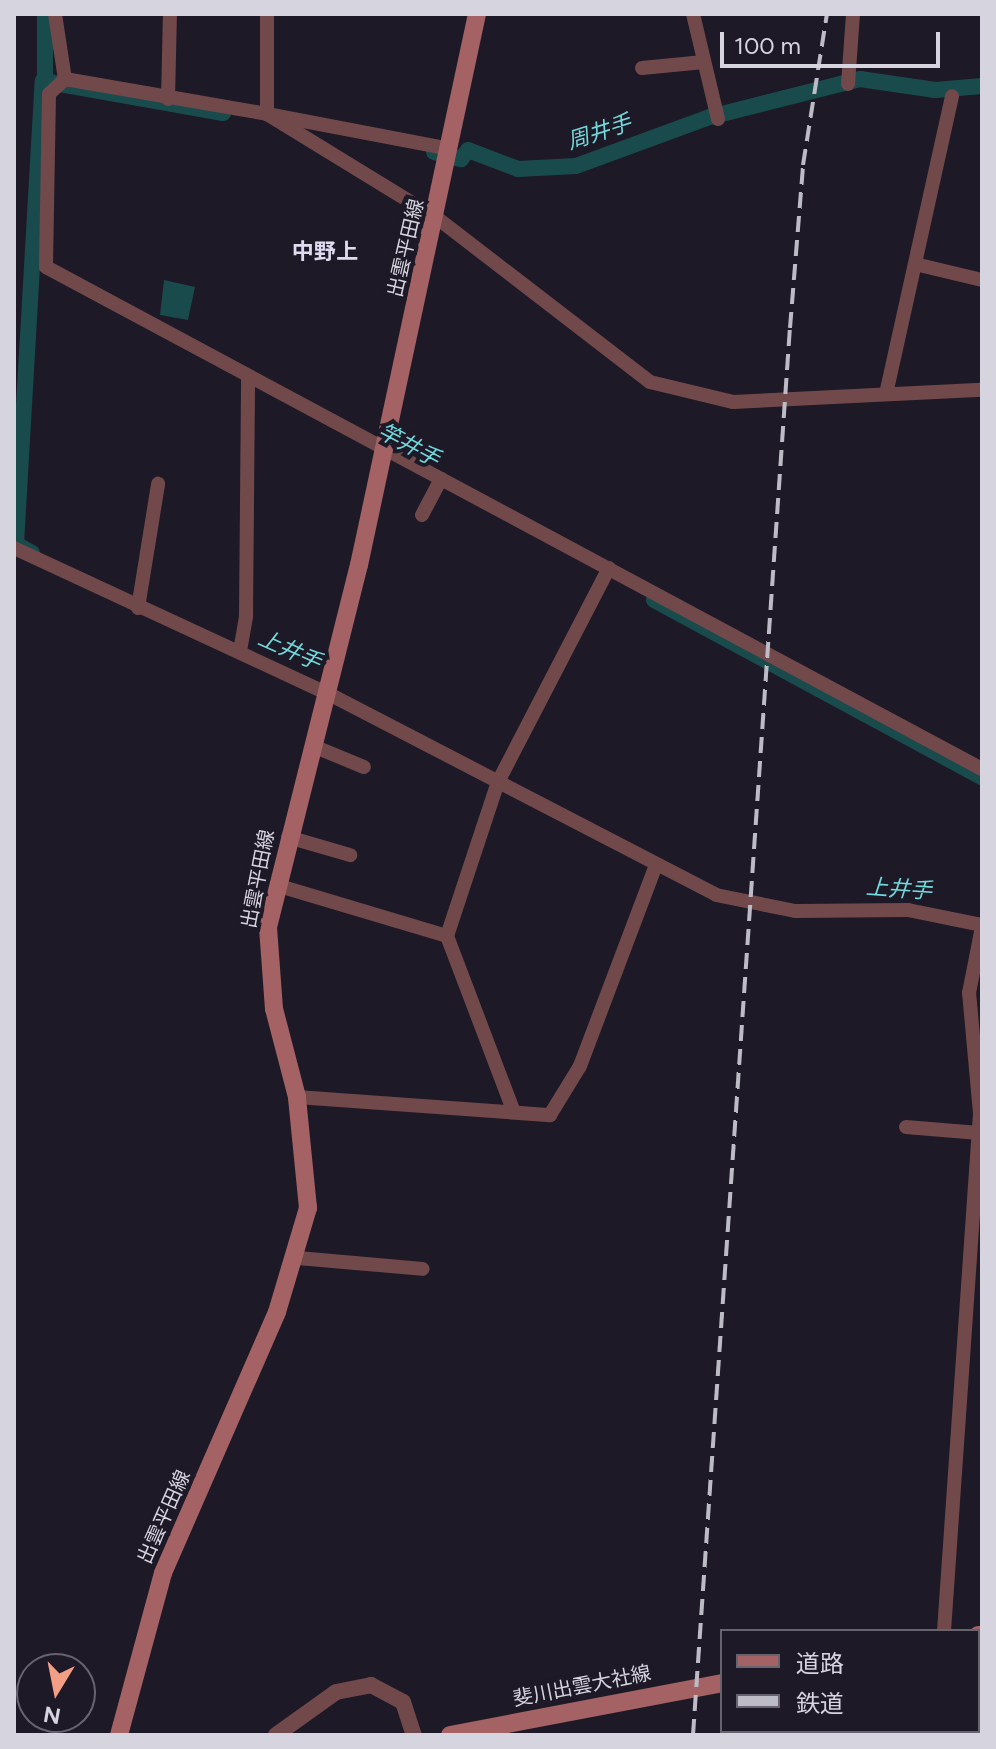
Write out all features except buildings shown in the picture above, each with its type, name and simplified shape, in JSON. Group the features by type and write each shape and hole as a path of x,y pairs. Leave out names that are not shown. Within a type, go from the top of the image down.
{"main road":[{"name":"出雲平田線","path":"119,1735 163,1573 298,1258 308,1208 297,1097 268,968 276,885 329,694 380,448 437,218 477,14"},
{"name":"斐川出雲大社線","path":"450,1735 720,1683"}],"street":[{"path":"55,14 65,79"},
{"path":"168,99 170,14"},
{"path":"267,14 267,114"},
{"path":"693,14 718,119"},
{"path":"848,84 853,14"},
{"path":"642,68 704,62"},
{"path":"65,79 450,149"},
{"path":"65,79 49,94 46,267 248,380 609,568 982,769"},
{"path":"886,394 952,96"},
{"path":"267,114 437,218 650,382 678,393 733,402 982,390"},
{"path":"915,264 982,280"},
{"path":"240,651 246,616 248,380"},
{"path":"422,515 441,479"},
{"path":"138,608 158,484"},
{"path":"14,548 329,694 655,868 751,905 908,910 982,926 969,993 979,1133 944,1629"},
{"path":"514,1112 447,936 498,782 609,568"},
{"path":"313,746 364,767"},
{"path":"288,837 350,855"},
{"path":"297,1097 550,1115 580,1066 655,868"},
{"path":"276,885 447,936"},
{"path":"906,1127 979,1133"},
{"path":"298,1258 423,1269"},
{"path":"276,1735 336,1692 371,1685 403,1702 414,1735"}],"shaded area":[{"path":"164,280 195,287 188,320 160,315"}],"waterway":[{"name":"竿井手","path":"45,14 45,91"},
{"path":"14,79 14,399"},
{"name":"周井手","path":"434,152 461,159 468,150 518,169 576,166 710,117 860,79 935,90 982,86"},
{"name":"上井手","path":"32,553 16,544 43,81 223,113"},
{"name":"竿井手","path":"654,600 982,777"}],"railway":[{"path":"693,1735 790,328 803,165 827,14"}],"district":[{"name":"中野上","path":"325,252"}]}
